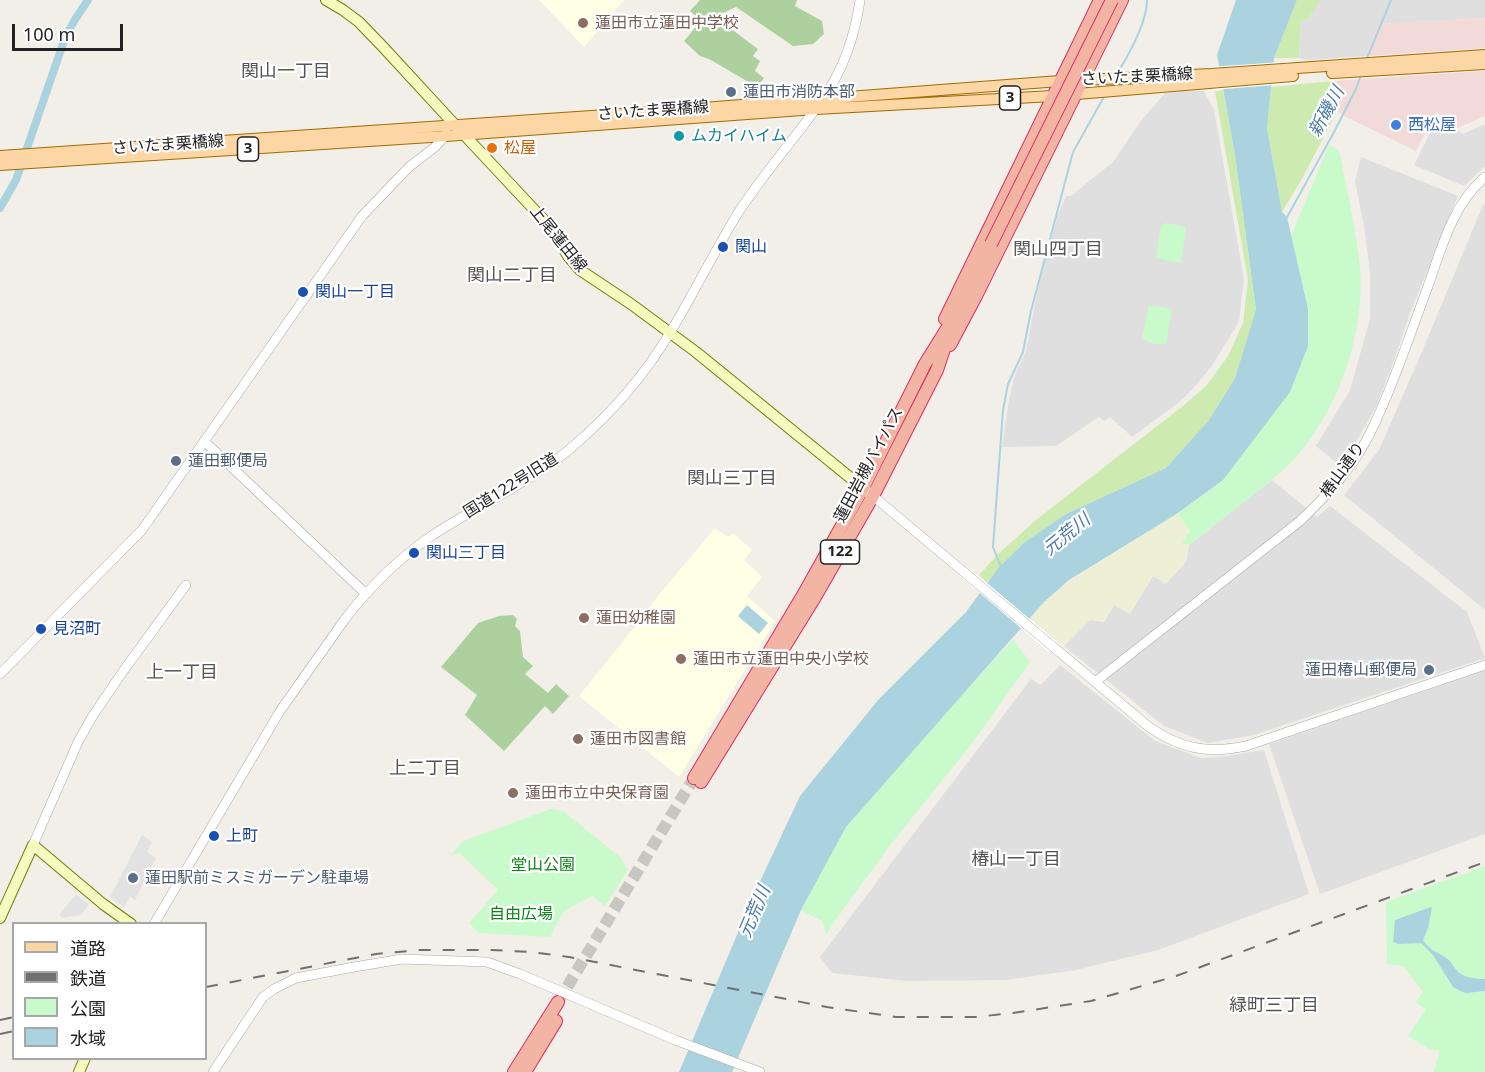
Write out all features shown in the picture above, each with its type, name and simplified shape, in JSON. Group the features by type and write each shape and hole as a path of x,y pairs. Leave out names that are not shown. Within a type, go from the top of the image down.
{"highway":[{"name":"122","path":"925,364 946,315 1100,0"},
{"name":"蓮田岩槻バイパス","path":"868,492 925,364 958,311 1112,0"},
{"name":"122","path":"937,370 1122,0"},
{"name":"蓮田岩槻バイパス","path":"698,780 814,597 868,492 937,370 958,311"},
{"path":"514,1072 562,1003 525,1072"}],"main road":[{"name":"上尾蓮田線","path":"326,0 359,22 384,48 542,218 580,270 696,352 868,492"},
{"name":"さいたま栗橋線","path":"33,158 464,135 816,109 1053,96 1211,78 1485,55"},
{"name":"さいたま栗橋線","path":"1297,72 1485,63"},
{"name":"さいたま栗橋線","path":"5,160 387,129 1060,81 1211,78"},
{"path":"0,918 33,845 103,904 128,922"}],"street":[{"name":"国道122号旧道","path":"155,922 280,711 345,619 366,594 420,544 531,477 572,447 621,399 646,368 670,333 740,211 824,98 836,78 850,45 860,0"},
{"path":"0,674 142,530 362,216 409,167 435,147 454,125"},
{"name":"椿山通り","path":"1095,682 1300,521 1343,476 1355,460 1373,427 1406,346 1448,231 1467,194 1485,177"},
{"path":"204,441 366,594"},
{"path":"868,492 1149,727 1183,746 1223,750 1262,741 1485,665"},
{"path":"33,845 78,742 92,717 186,585"},
{"path":"213,1072 263,997 274,989 296,978 402,959 487,962 684,1044 758,1071"}],"shaded area":[{"name":"蓮田市立蓮田中学校","path":"539,0 624,0 584,47"},
{"path":"1321,0 1485,0 1485,18 1378,24 1366,56 1306,60 1299,58 1301,22 1308,19"},
{"path":"1485,18 1485,48 1366,56 1378,24"},
{"path":"1485,71 1485,116 1458,128 1436,112 1416,151 1337,111 1333,81"},
{"path":"1204,91 1214,110 1244,279 1239,322 1211,367 1192,390 1132,437 1110,417 1104,421 1099,417 1056,446 1002,447 1009,399 1015,375 1026,351 1043,262 1066,196 1071,196 1113,162 1141,121 1165,93"},
{"path":"1437,118 1463,134 1485,124 1485,166 1464,186 1414,165"},
{"path":"1361,157 1458,196 1410,313 1377,405 1342,467 1316,446 1350,390 1370,319 1370,272 1355,181"},
{"path":"1485,204 1485,611 1344,495 1379,450"},
{"path":"1272,480 1317,517 1330,506 1467,612 1485,658 1254,735 1208,743 1164,726 1064,646 1090,620 1104,622 1114,605 1130,613 1153,576 1186,562 1189,545"},
{"path":"1178,513 1191,531 1182,543 1189,545 1186,562 1166,584 1153,576 1130,614 1114,605 1104,622 1090,620 1064,646 1030,618 1069,580"},
{"name":"蓮田市立蓮田中央小学校","path":"715,528 728,537 733,533 752,550 744,560 762,577 747,596 775,621 679,777 579,696"},
{"path":"1060,665 1155,741 1201,758 1264,750 1309,894 1158,950 1076,970 1006,980 907,981 832,973 820,957 1031,679 1041,685"},
{"path":"1485,670 1485,834 1320,894 1269,744"},
{"name":"蓮田駅前ミスミガーデン駐車場","path":"142,835 152,842 147,852 156,858 135,900 130,897 124,907 110,897"},
{"path":"76,894 89,904 81,915 62,918 59,915"}],"green space":[{"path":"700,0 797,0 795,6 822,21 824,34 813,44 793,46 736,7 723,13 719,20 758,49 753,56 760,61 755,71 764,78 757,87 700,56 684,41 701,21 690,11"},
{"path":"1297,0 1321,0 1308,19 1301,22 1299,58 1274,58"},
{"path":"1333,81 1337,111 1282,212 1267,128 1271,87"},
{"path":"1223,90 1235,155 1256,311 1235,378 1209,420 1166,468 1066,514 1025,542 999,567 987,583 979,575 998,554 1036,520 1183,406 1207,385 1228,356 1243,323 1248,280 1215,91"},
{"path":"1329,145 1339,150 1354,223 1361,292 1354,341 1339,388 1315,432 1295,458 1261,489 1189,545 1182,543 1190,531 1178,513 1223,480 1308,309 1291,236"},
{"path":"1167,223 1186,227 1181,263 1156,258 1161,225"},
{"path":"1149,305 1172,309 1166,343 1153,343 1142,337"},
{"path":"513,615 517,619 515,626 520,631 523,657 533,666 525,674 548,693 556,684 569,696 553,714 545,706 504,751 465,715 477,695 441,667 478,623 499,616"},
{"path":"1013,639 1030,662 971,745 898,835 826,934 822,921 801,910 846,827"},
{"name":"堂山公園","path":"551,809 563,811 620,857 628,870 605,906 592,896 564,911 550,937 479,933 469,923 498,890 460,853 451,855 463,841"},
{"path":"1485,866 1485,1072 1434,1072 1440,1051 1429,1049 1408,1036 1426,1010 1416,1002 1423,992 1403,966 1387,964 1386,902"}],"water":[{"name":"元荒川","path":"1236,0 1297,0 1274,58 1267,128 1282,212 1287,217 1308,309 1308,346 1290,392 1223,480 1178,513 1069,580 1044,602 846,827 801,910 732,1072 679,1072 756,890 800,796 879,699 966,612 999,567 1025,542 1066,514 1166,468 1209,420 1235,378 1256,310 1235,155 1217,55"},
{"path":"747,605 768,623 759,634 738,616"},
{"path":"1431,907 1428,928 1423,940 1432,950 1449,960 1461,974 1471,978 1485,979 1485,991 1466,993 1453,987 1433,955 1421,943 1393,942 1395,920"}],"pier":[{"path":"1297,61 1298,83 1212,90 1210,67"},
{"path":"968,567 1057,642 1049,652 960,576"}],"waterway":[{"path":"0,208 16,180 65,38 88,0"},
{"path":"1117,74 1140,28 1147,0"},
{"name":"新磯川","path":"1367,58 1391,0"},
{"name":"新磯川","path":"1286,219 1333,134 1361,75"},
{"path":"1001,567 993,547 1003,410 1008,384 1023,352 1031,311 1073,152 1105,95"}],"tunnel":[{"path":"558,1002 694,778"}],"railway":[{"path":"207,987 376,954 419,950 492,950 569,957 827,1007 896,1017 976,1017 1091,1001 1176,976 1485,862"},
{"path":"0,1020 12,1017"},
{"path":"0,1034 12,1031"}],"place":[{"name":"蓮田市立蓮田中学校","path":"583,23"},
{"name":"蓮田市消防本部","path":"731,92"},
{"name":"西松屋","path":"1396,125"},
{"name":"ムカイハイム","path":"679,136"},
{"name":"松屋","path":"492,148"},
{"name":"関山","path":"723,247"},
{"name":"関山一丁目","path":"303,292"},
{"name":"蓮田郵便局","path":"176,461"},
{"name":"関山三丁目","path":"414,553"},
{"name":"蓮田幼稚園","path":"584,618"},
{"name":"見沼町","path":"41,629"},
{"name":"蓮田市立蓮田中央小学校","path":"681,659"},
{"name":"蓮田椿山郵便局","path":"1429,670"},
{"name":"蓮田市図書館","path":"578,739"},
{"name":"蓮田市立中央保育園","path":"513,793"},
{"name":"上町","path":"214,836"},
{"name":"蓮田駅前ミスミガーデン駐車場","path":"133,878"}],"district":[{"name":"関山一丁目","path":"286,72"},
{"name":"関山四丁目","path":"1058,250"},
{"name":"関山二丁目","path":"512,276"},
{"name":"関山三丁目","path":"732,479"},
{"name":"上一丁目","path":"182,673"},
{"name":"上二丁目","path":"425,769"},
{"name":"椿山一丁目","path":"1016,860"},
{"name":"緑町三丁目","path":"1274,1006"}],"park label":[{"name":"自由広場","path":"521,914"}]}
